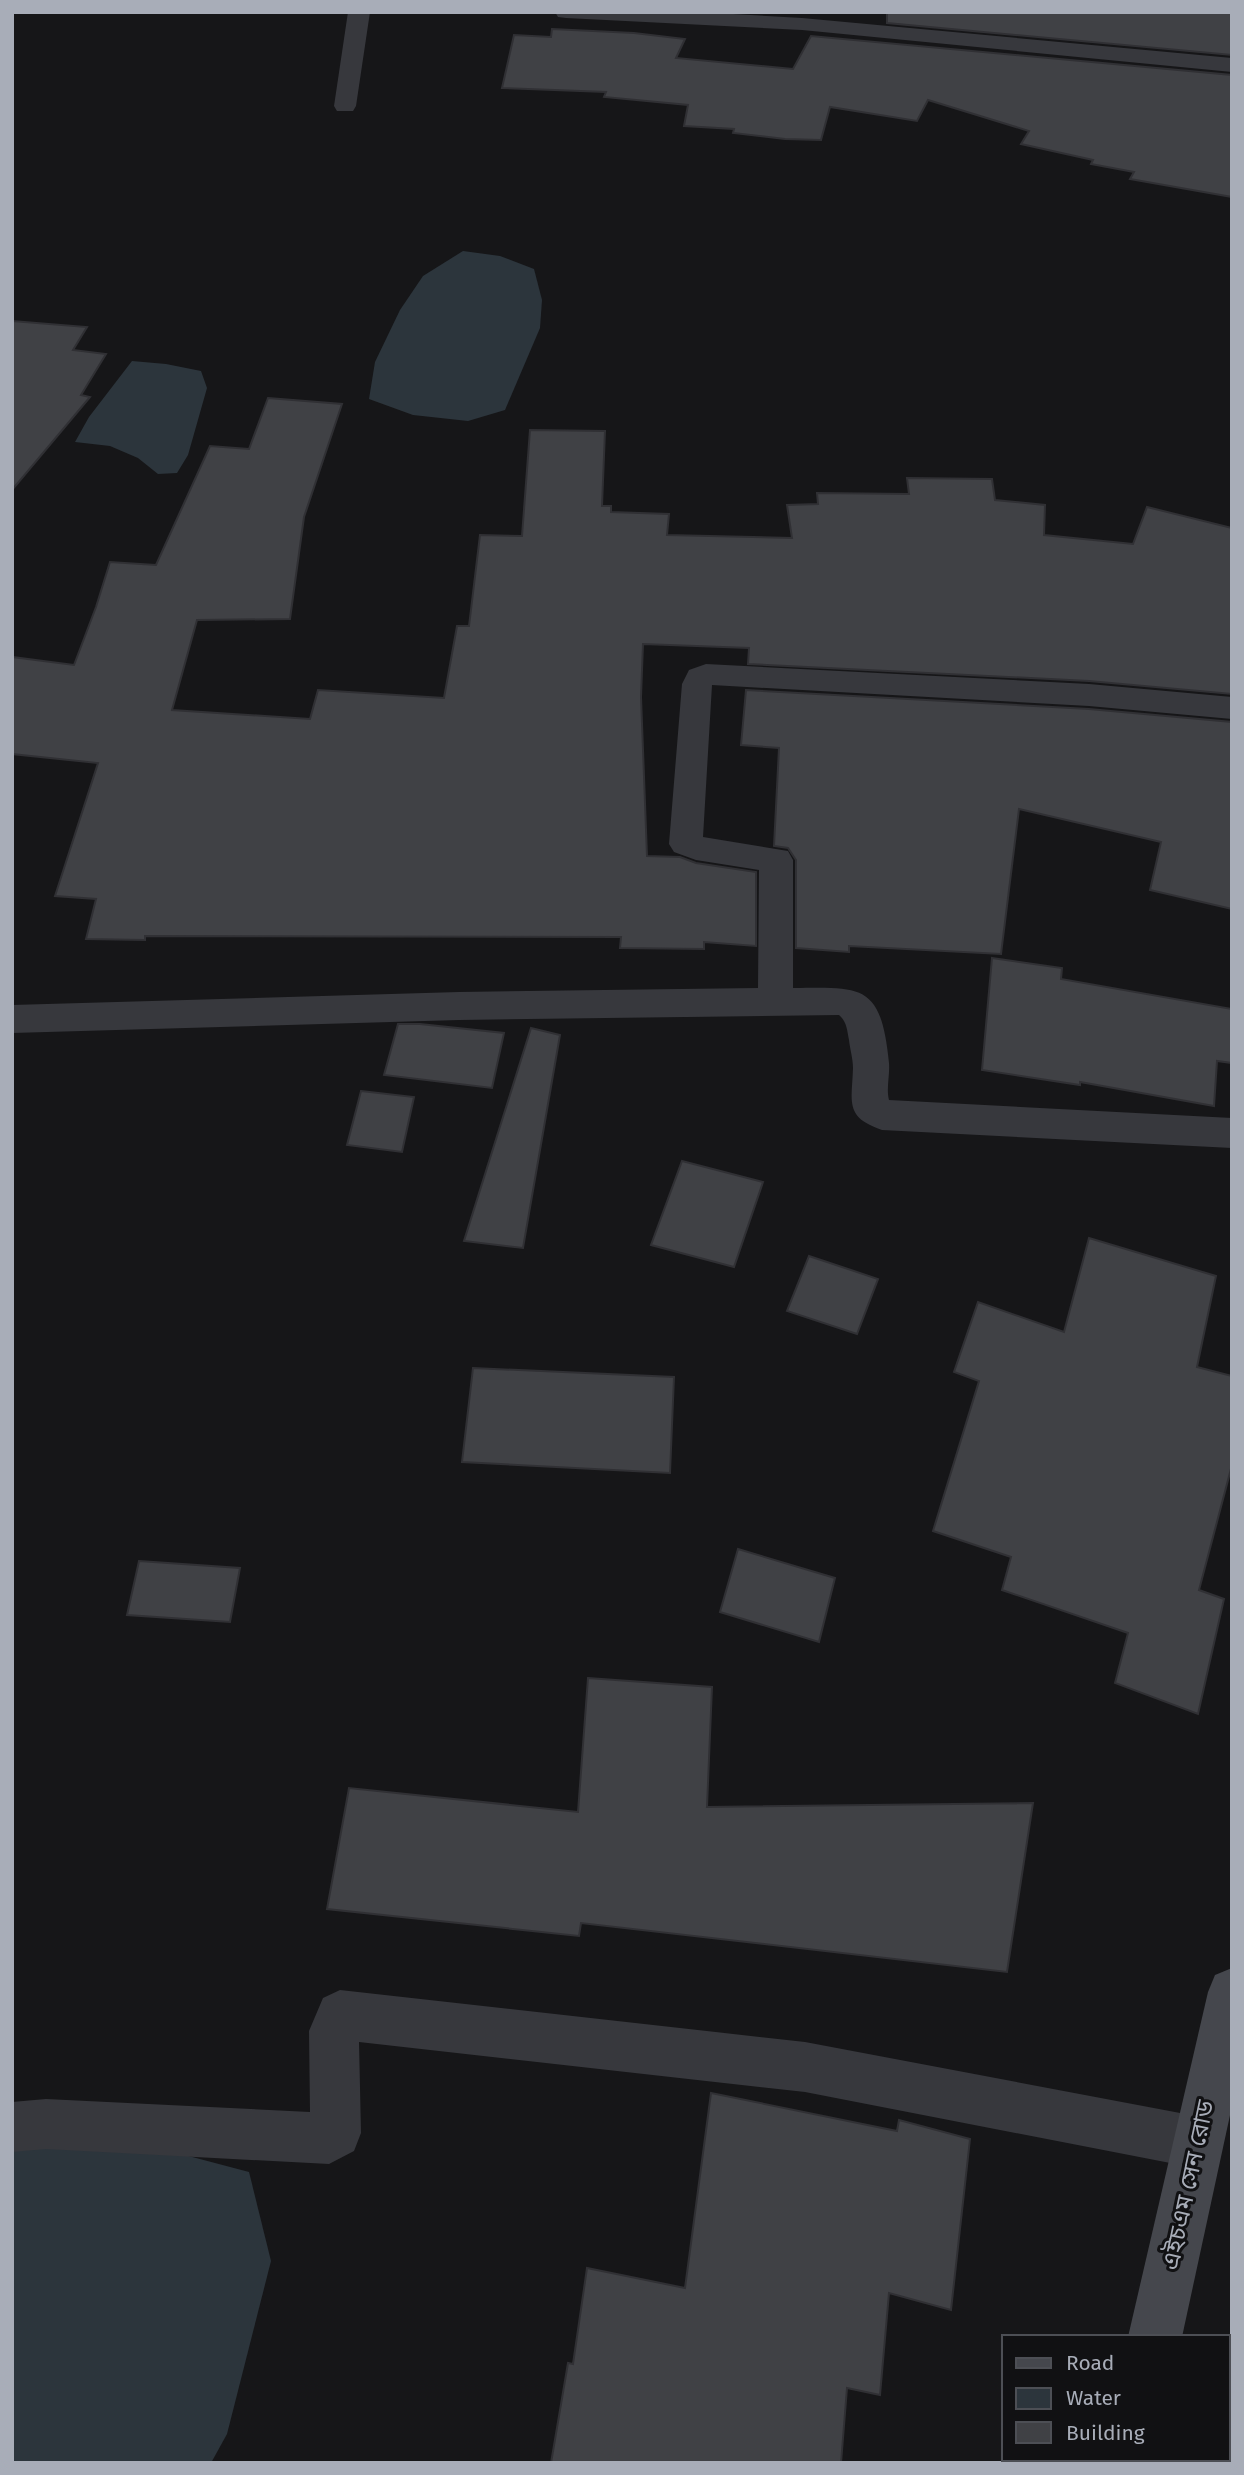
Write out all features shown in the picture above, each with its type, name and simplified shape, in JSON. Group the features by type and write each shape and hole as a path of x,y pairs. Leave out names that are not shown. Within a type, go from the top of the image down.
{"main road":[{"name":"এইচএম সেন রোড","path":"1155,2335 1196,2142 1232,1992"}],"street":[{"path":"345,106 359,12"},
{"path":"566,12 802,24 1232,65"},
{"path":"775,1001 776,859 696,848 686,844 697,684 700,677 706,674 739,675 1089,695 1232,708"},
{"path":"12,1019 847,1001 862,1014 871,1063 869,1106 882,1115 1232,1133"},
{"path":"12,2127 46,2124 329,2138 335,2133 334,2031 340,2015 805,2067 1196,2142"}],"water":[{"path":"463,251 500,256 534,269 542,300 540,328 505,410 468,421 413,415 369,399 375,362 400,310 423,276"},
{"path":"132,361 201,371 207,388 188,455 177,473 158,474 138,458 110,446 75,442 89,417"},
{"path":"113,2136 249,2172 271,2261 227,2434 211,2463 12,2463 12,2148"}],"building":[{"path":"887,12 1232,12 1232,55 887,23"},
{"path":"552,29 634,33 685,39 676,58 793,69 811,36 1232,75 1232,197 1130,179 1134,172 1091,164 1093,160 1021,144 1029,131 928,100 917,121 830,107 821,140 785,139 733,133 734,129 684,126 688,105 604,97 606,92 502,88 514,35 551,37"},
{"path":"12,321 87,327 73,350 106,354 81,395 90,397 12,490"},
{"path":"268,398 342,404 304,517 290,619 197,620 172,710 310,719 318,690 444,698 457,626 469,626 480,535 522,536 530,430 605,431 602,506 611,506 611,512 669,514 667,535 792,538 787,505 818,504 817,493 909,494 907,478 992,479 995,500 1045,505 1044,535 1133,544 1147,507 1232,528 1232,694 1089,681 748,664 749,648 643,644 641,697 647,856 680,857 696,863 756,872 756,946 704,942 704,949 620,948 621,937 145,936 145,940 86,939 96,899 55,896 98,763 12,754 12,657 74,665 110,562 156,565 210,446 249,449"},
{"path":"746,690 1089,709 1232,722 1232,909 1150,890 1161,842 1019,809 1001,954 849,946 849,952 796,948 796,860 788,848 774,846 779,748 741,745"},
{"path":"992,958 1062,968 1061,979 1232,1009 1232,1063 1217,1061 1214,1106 1080,1082 1080,1085 982,1070"},
{"path":"398,1024 504,1033 492,1088 384,1075"},
{"path":"531,1028 560,1035 523,1248 464,1241"},
{"path":"361,1091 414,1097 402,1152 347,1145"},
{"path":"682,1161 763,1182 734,1267 651,1245"},
{"path":"1089,1238 1216,1276 1197,1367 1232,1376 1232,1465 1199,1590 1224,1599 1198,1714 1115,1683 1128,1633 1002,1590 1011,1557 933,1531 979,1381 954,1372 978,1302 1064,1332"},
{"path":"809,1256 878,1279 857,1334 787,1311"},
{"path":"473,1368 674,1377 670,1473 462,1462"},
{"path":"738,1549 835,1578 819,1642 720,1612"},
{"path":"139,1561 240,1568 230,1622 127,1615"},
{"path":"588,1678 712,1687 707,1807 1033,1803 1007,1972 581,1923 579,1936 327,1909 349,1788 578,1812"},
{"path":"711,2093 897,2131 899,2120 970,2139 951,2310 889,2293 880,2395 847,2388 841,2463 551,2463 568,2363 573,2364 587,2268 685,2288"}]}
